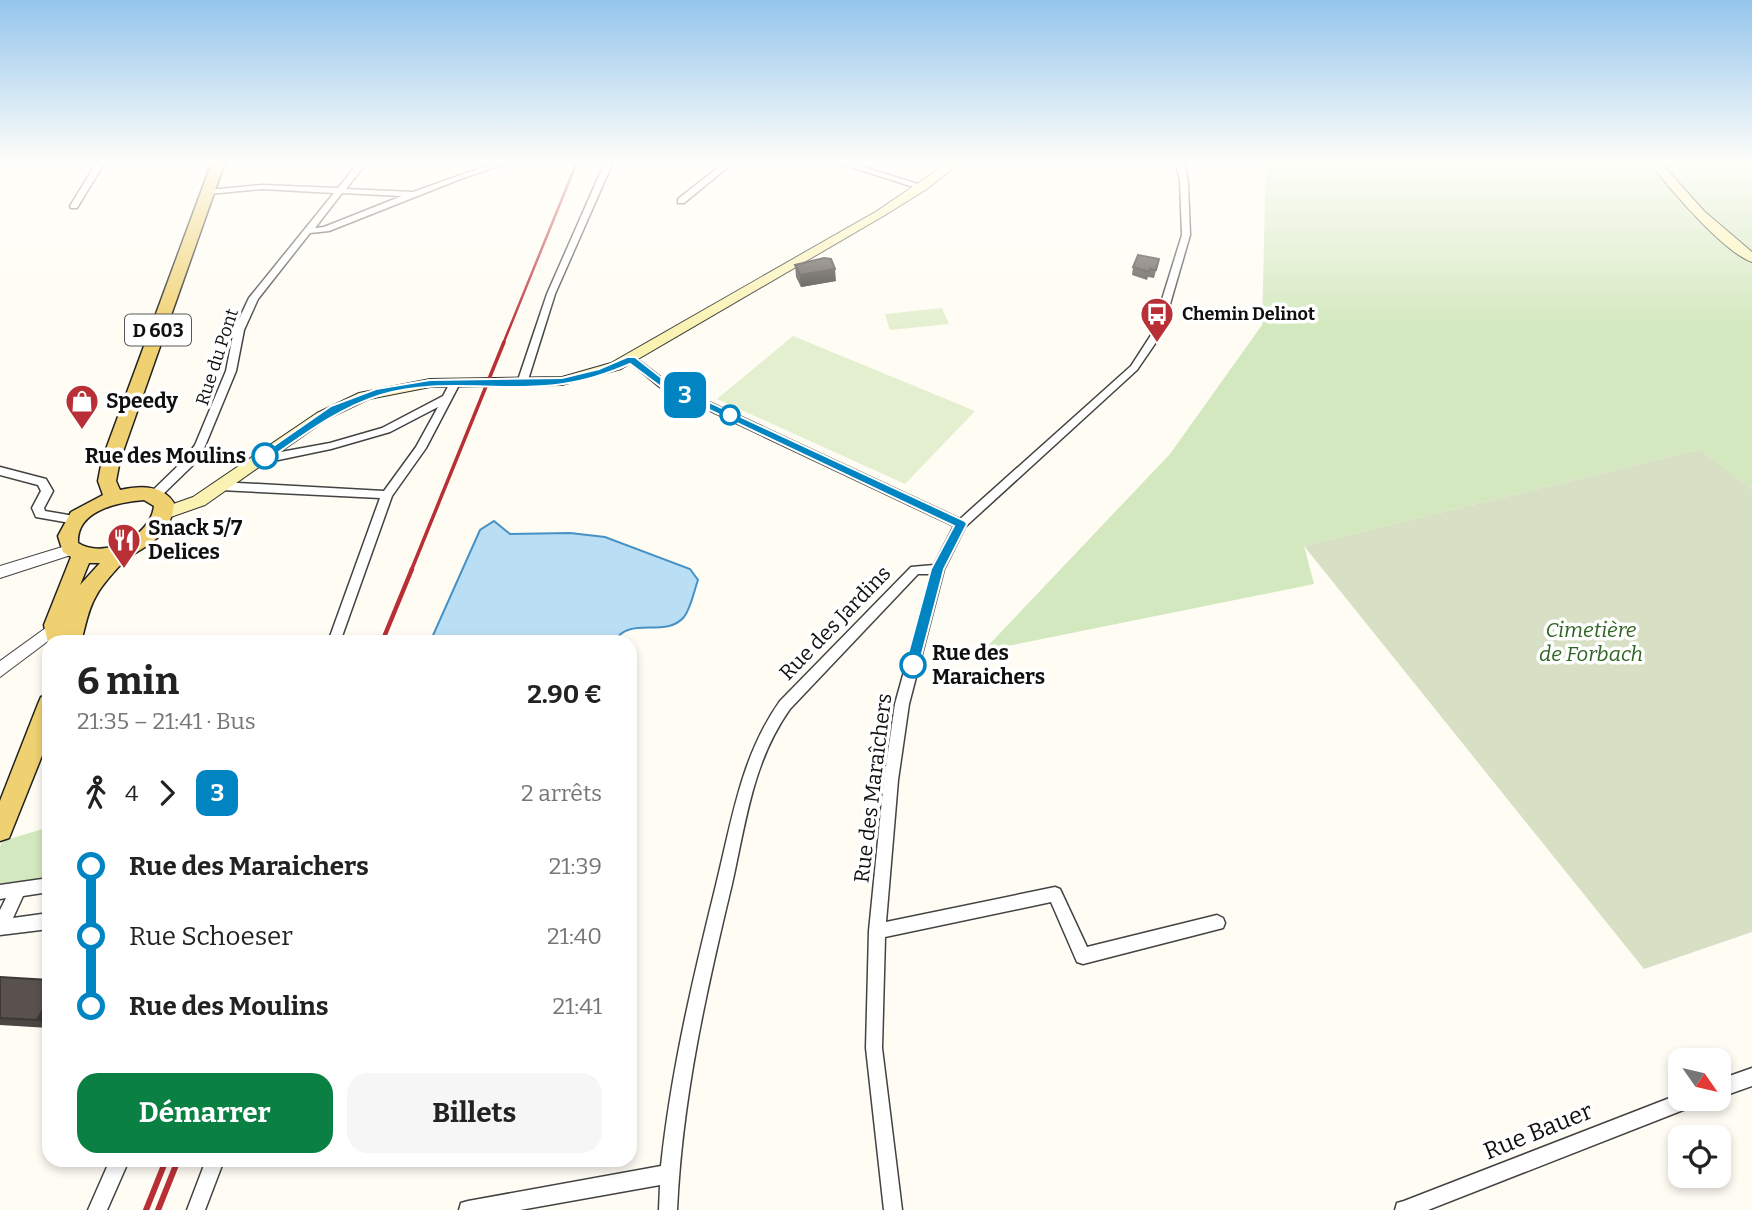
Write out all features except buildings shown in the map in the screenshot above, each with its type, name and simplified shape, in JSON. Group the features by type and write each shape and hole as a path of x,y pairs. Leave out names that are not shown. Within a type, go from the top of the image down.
{"main road":[{"name":"D 603","path":"114,497 107,481 111,460 199,218"},
{"path":"165,513 190,506 323,416 351,401 411,385 576,379 631,359 870,218"},
{"path":"1704,218 1752,258"},
{"path":"144,493 154,495 164,503 165,513 160,525 149,536 124,550 103,555 77,552 67,543 68,533 76,520 93,507 114,497 144,493"},
{"path":"62,635 86,593 124,550"},
{"path":"61,635 77,552"},
{"path":"0,830 42,725"}],"street":[{"name":"Rue du Pont","path":"154,495 188,463 200,446 231,371 239,330 254,298 318,218"},
{"path":"309,231 326,229 353,218"},
{"path":"522,383 551,294 584,218"},
{"path":"938,569 961,524 1093,407 1134,368 1147,351 1156,335 1186,235 1185,218"},
{"path":"631,359 664,385 961,524"},
{"path":"337,635 387,495 421,448 455,383"},
{"path":"259,460 331,446 386,430 447,398"},
{"path":"0,471 43,482 47,491 38,508 40,514 76,520"},
{"path":"219,486 387,495"},
{"path":"0,572 77,552"},
{"name":"Rue des Maraîchers","path":"893,1210 874,1048 877,931 891,780 902,704 938,569"},
{"name":"Rue des Jardins","path":"668,1210 668,1174 691,1024 748,786 762,742 785,705 915,570 938,569"},
{"path":"0,670 42,648"},
{"path":"0,892 42,887"},
{"path":"19,890 0,927 42,922"},
{"path":"877,931 1055,894 1083,956 1217,923"},
{"path":"1731,1084 1752,1077"},
{"name":"Rue Bauer","path":"1404,1210 1668,1108"},
{"path":"97,1210 117,1167"},
{"path":"196,1210 212,1167"},
{"path":"468,1210 668,1174"}],"green space":[{"path":"1265,218 1752,218 1752,489 1700,449 1304,546 1314,584 983,651 1170,454 1262,325"},
{"path":"942,308 949,324 890,330 885,314"},
{"path":"793,336 975,411 905,484 717,399"},
{"name":"Cimetière de Forbach","path":"1700,449 1752,489 1752,932 1644,969 1304,546"},
{"path":"42,829 42,884 0,888 0,846 3,841"}],"water":[{"path":"494,521 510,534 570,533 605,537 690,569 698,580 684,617 667,626 638,628 620,635 433,635 480,530"}],"railway":[{"path":"503,344 554,218"},
{"path":"411,571 504,342"},
{"path":"385,635 412,569"},
{"path":"146,1210 163,1167"},
{"path":"158,1210 175,1167"}],"bus line":[{"name":"3","path":"265,456 335,409 380,392 430,383 548,383 602,372 631,359 664,385 961,524 938,569 913,665"}],"place":[{"name":"Chemin Delinot","path":"1157,344"},
{"name":"Speedy","path":"82,431"},
{"name":"Rue des Moulins","path":"265,456"},
{"name":"Snack 5/7 Delices","path":"124,570"},
{"name":"Rue des Maraichers","path":"913,665"}]}
